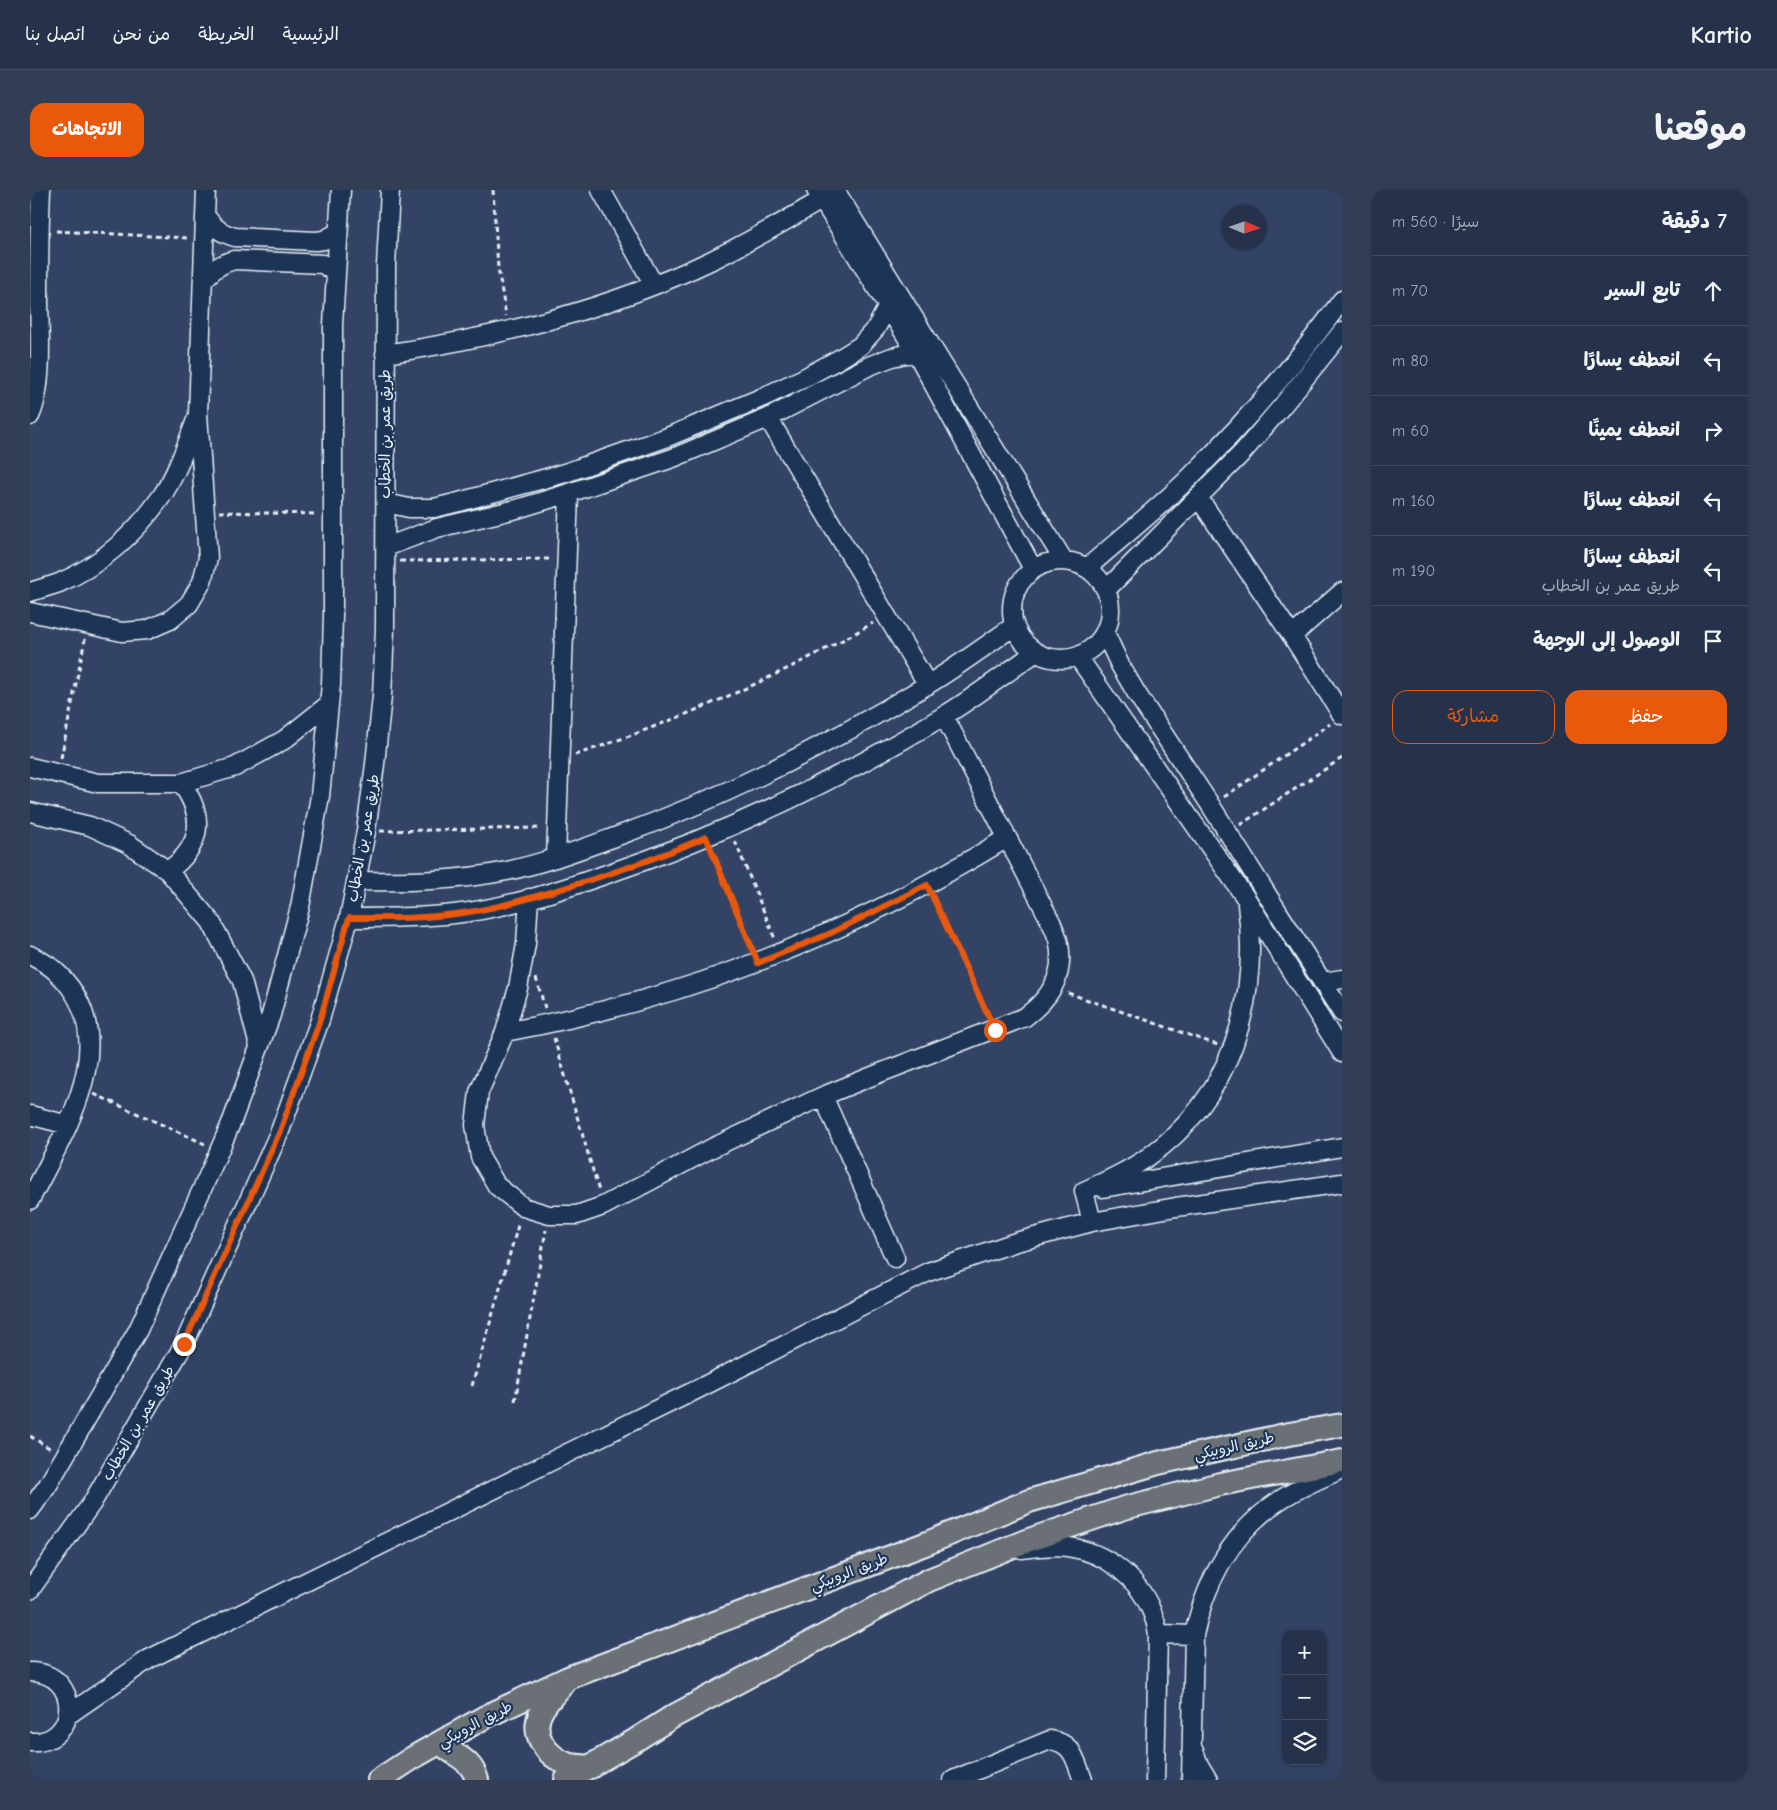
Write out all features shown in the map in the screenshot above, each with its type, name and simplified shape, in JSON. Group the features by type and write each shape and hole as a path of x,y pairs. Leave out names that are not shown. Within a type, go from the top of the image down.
{"main road":[{"name":"طريق الروبيكي","path":"379,1780 485,1717 568,1678 915,1547 1029,1501 1158,1463 1289,1434 1342,1425"},
{"path":"566,1780 672,1716 929,1580 996,1552 1124,1508 1220,1484 1342,1460"},
{"path":"568,1678 540,1714 539,1738 547,1751 557,1759 569,1764 590,1767"},
{"path":"441,1742 450,1751 461,1756 470,1764 476,1780"}],"street":[{"path":"30,416 36,403 40,350 38,230 41,190"},
{"path":"30,612 122,632 147,630 170,620 189,604 202,582 208,558 198,414 206,190"},
{"path":"30,1510 48,1484 138,1330 232,1121 271,1015 300,907 320,796 331,684 333,616 333,325 341,190"},
{"name":"طريق عمر بن الخطاب","path":"30,1590 92,1503 184,1344 280,1131 320,1020 349,918 366,831 382,696 386,554 386,266 390,190"},
{"path":"601,190 654,286"},
{"path":"385,354 447,345 508,332 598,306 654,286 767,232 824,193"},
{"path":"824,193 916,352 1033,569"},
{"path":"824,193 1064,561"},
{"path":"206,216 213,226 223,234 235,238 316,241 324,240 338,232"},
{"path":"203,281 211,271 222,264 234,260 323,264 336,273"},
{"path":"1087,568 1185,482 1228,438 1281,379 1342,300"},
{"path":"386,503 409,508 434,508 565,473 682,431 802,380 839,359 860,346 876,328 888,306"},
{"path":"1106,590 1242,453 1284,405 1342,332"},
{"path":"386,554 438,528 517,509 673,458 768,418 869,366 892,357 916,352"},
{"path":"30,592 60,582 99,561 134,532 162,496 182,456 198,414"},
{"path":"768,418 928,685"},
{"path":"556,858 569,493"},
{"path":"1198,497 1292,636 1338,718"},
{"path":"1064,561 1076,563 1087,568 1095,574 1106,590 1110,604 1110,619 1105,633 1089,651 1078,657 1064,660 1049,658 1035,653 1022,641 1014,626 1012,610 1014,594 1022,580 1033,569 1048,562 1064,561"},
{"path":"1292,636 1342,592"},
{"path":"356,881 406,882 457,879 507,871 556,858 654,823 750,781 843,734 928,685 1014,626"},
{"path":"1105,633 1120,665 1137,694 1211,806 1342,1013"},
{"path":"349,918 402,919 455,914 508,905 662,856 761,814 857,766 944,716 1035,653"},
{"path":"1078,657 1247,900 1342,1053"},
{"path":"30,767 98,783 181,783 235,767 284,740 328,705"},
{"path":"529,898 526,944 518,988 505,1032 480,1092 475,1124 480,1157 497,1186 523,1207 549,1215 577,1215 603,1206 712,1148 823,1096 1025,1017 1041,1004 1053,988 1060,966 1059,944 1051,922 944,716"},
{"path":"168,871 182,861 192,847 197,830 197,813 191,797 181,783"},
{"path":"30,812 90,826 129,844 168,871 212,922 238,972 259,1046"},
{"path":"505,1032 550,1024 655,997 782,954 880,910 1007,838"},
{"path":"1084,1191 1131,1168 1181,1130 1208,1098 1220,1078 1232,1050 1243,1013 1250,968 1250,930 1247,900"},
{"path":"30,955 52,968 70,987 83,1010 89,1036 88,1063 82,1089 68,1125 30,1200"},
{"path":"1323,982 1342,979"},
{"path":"823,1096 895,1258"},
{"path":"30,1115 68,1125"},
{"path":"1084,1191 1342,1147"},
{"path":"68,1715 149,1659 714,1382 928,1272 1016,1242 1092,1222 1176,1207 1342,1183"},
{"path":"1084,1191 1092,1222"},
{"path":"1191,1780 1194,1635 1205,1594 1224,1556 1237,1539 1262,1514 1284,1497 1342,1469"},
{"path":"996,1552 1044,1546 1067,1546 1089,1551 1110,1561 1128,1575 1142,1592 1153,1612 1158,1634 1155,1780"},
{"path":"1158,1634 1194,1635"},
{"path":"30,1672 47,1674 60,1684 68,1698 68,1715 61,1730 48,1740 31,1744"},
{"path":"953,1780 1050,1740 1067,1745 1072,1752 1083,1780"},
{"path":"1192,1745 1199,1765 1208,1780"}],"path":[{"path":"493,190 498,268 508,332"},
{"path":"38,230 205,239"},
{"path":"205,512 333,514"},
{"path":"386,554 567,559"},
{"path":"560,761 661,725 760,683 824,651 887,616"},
{"path":"58,773 88,624"},
{"path":"1211,806 1338,718"},
{"path":"1228,833 1342,758"},
{"path":"366,831 557,828"},
{"path":"729,828 782,954"},
{"path":"706,837 758,963"},
{"path":"927,885 995,1030"},
{"path":"526,944 603,1206"},
{"path":"1053,988 1232,1050"},
{"path":"82,1089 219,1150"},
{"path":"472,1386 523,1207"},
{"path":"516,1401 549,1215"},
{"path":"30,1436 64,1457"}],"route":[{"path":"184,1344 280,1131 320,1020 349,918 402,919 455,914 508,905 662,856 706,837 758,963 831,933 927,885 995,1030"}]}
